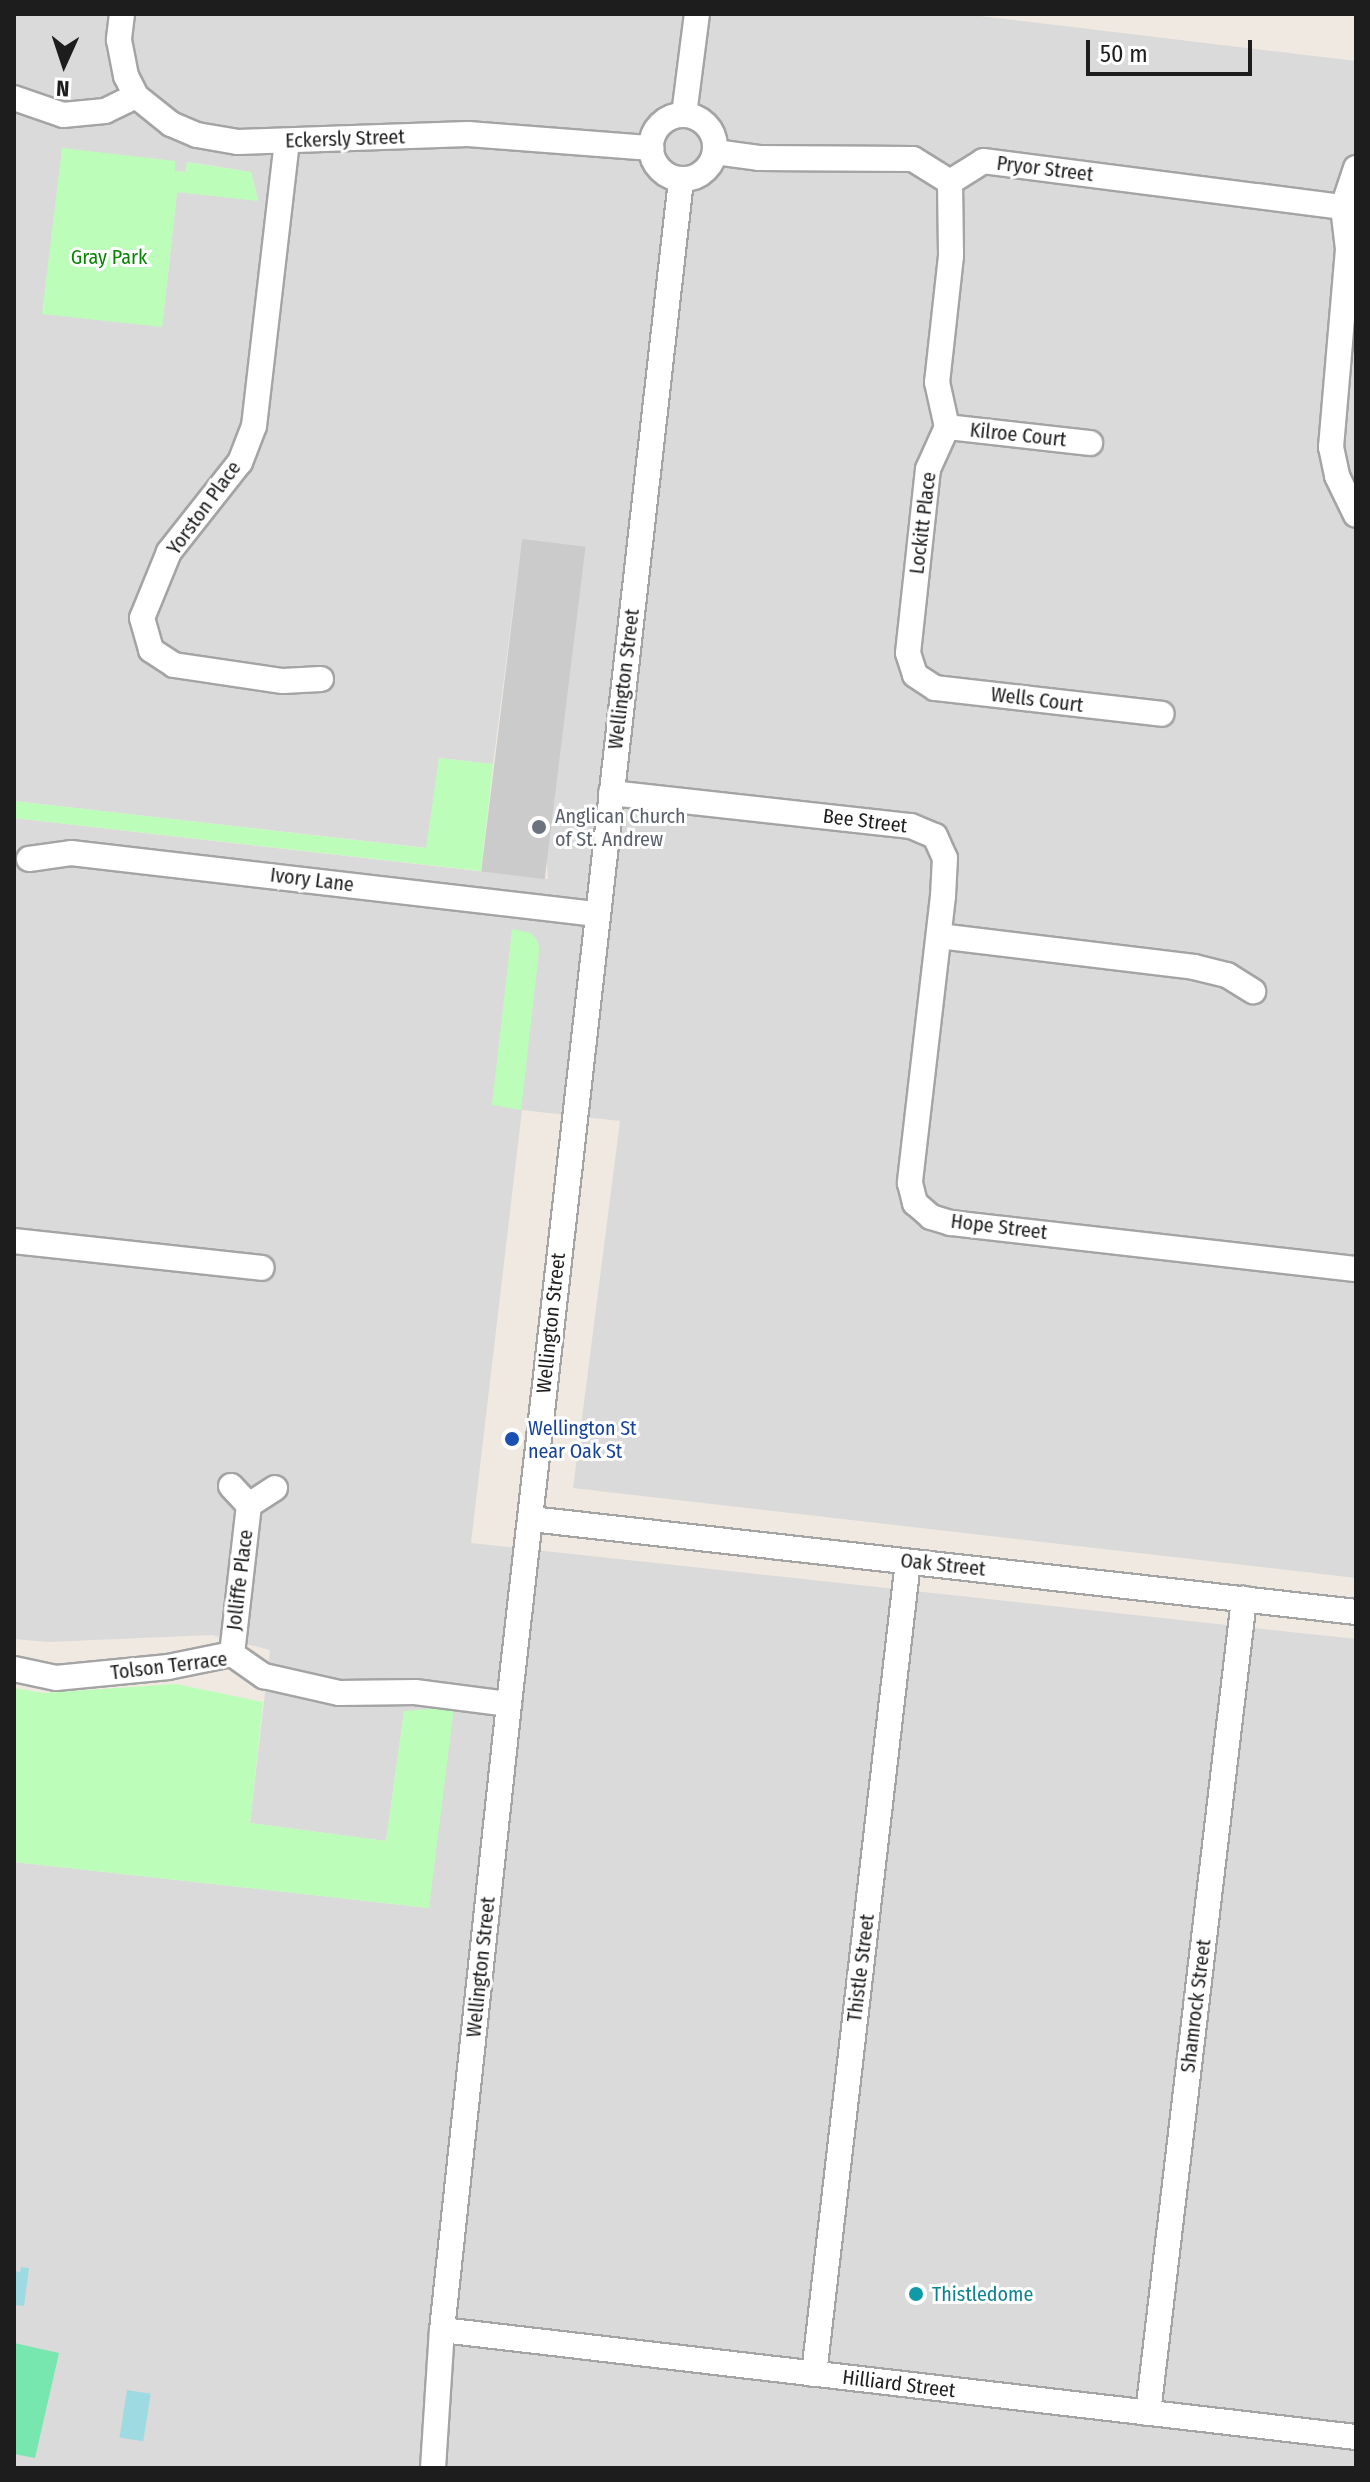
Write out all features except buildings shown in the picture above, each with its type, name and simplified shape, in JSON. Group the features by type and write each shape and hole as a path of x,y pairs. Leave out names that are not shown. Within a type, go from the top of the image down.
{"street":[{"path":"14,98 63,115 105,111 136,96 126,76 119,40 122,14"},
{"path":"684,115 697,14"},
{"name":"Eckersly Street","path":"136,96 171,124 197,135 238,142 468,134 651,148"},
{"path":"684,115 698,118 715,139 715,152 703,173 681,180 660,170 651,148 660,124 684,115"},
{"name":"Yorston Place","path":"287,141 254,426 240,462 169,552 142,618 151,650 174,665 283,681 321,679"},
{"path":"715,152 759,158 913,159 950,182 951,256 937,382 947,427"},
{"name":"Pryor Street","path":"950,182 983,161 1343,207"},
{"path":"1356,168 1343,207 1348,249 1331,447 1337,476 1356,515"},
{"name":"Wellington Street","path":"433,2468 442,2330 509,1704 681,180"},
{"name":"Kilroe Court","path":"947,427 1090,443"},
{"name":"Lockitt Place","path":"915,675 908,653 928,469 947,427"},
{"name":"Wells Court","path":"915,675 935,688 1162,714"},
{"name":"Bee Street","path":"611,793 882,822 928,831 940,844 945,858 939,936"},
{"name":"Ivory Lane","path":"29,859 71,853 596,914"},
{"path":"939,936 1194,967 1227,975 1253,991"},
{"name":"Hope Street","path":"939,936 910,1183 915,1203 922,1211 951,1223 1356,1269"},
{"path":"14,1241 262,1268"},
{"name":"Jolliffe Place","path":"231,1486 249,1505 232,1654"},
{"name":"Jolliffe Place","path":"249,1505 275,1488"},
{"name":"Oak Street","path":"531,1519 1356,1612"},
{"name":"Thistle Street","path":"814,2374 908,1562"},
{"name":"Shamrock Street","path":"1148,2413 1244,1599"},
{"name":"Tolson Terrace","path":"14,1669 56,1678 168,1667 232,1654 264,1676 339,1693 415,1692 509,1704"},
{"name":"Hilliard Street","path":"442,2330 1356,2437"}],"shaded area":[{"path":"14,14 964,14 1356,61 1356,1578 573,1488 620,1121 522,1110 471,1543 1356,1639 1356,2468 14,2468 14,1862 429,1908 404,1712 386,1841 250,1823 270,1650 212,1635 48,1642 14,1639 14,818 548,879 522,539 493,764 439,758 427,848 14,801","holes":["174,160 174,171 185,172 188,162 251,172 258,200 177,192 162,327"]},
{"path":"522,539 586,547 545,879 481,872"}],"green space":[{"name":"Gray Park","path":"62,148 175,161 175,171 185,172 187,162 251,172 258,201 177,192 162,327 42,314"},
{"path":"439,758 493,764 481,871 14,818 14,801 426,848"},
{"path":"512,929 531,933 538,942 539,951 521,1110 492,1105"},
{"path":"176,1684 263,1702 250,1823 386,1841 404,1711 454,1707 429,1908 14,1862 14,1688 44,1693"},
{"path":"14,2343 59,2353 35,2458 14,2454"}],"water":[{"path":"21,2267 29,2268 24,2306 14,2305 14,2271 20,2272"},
{"path":"127,2390 151,2394 143,2441 119,2437"}],"place":[{"name":"Anglican Church of St. Andrew","path":"539,827"},
{"name":"Wellington St near Oak St","path":"512,1439"},
{"name":"Thistledome","path":"916,2294"}]}
